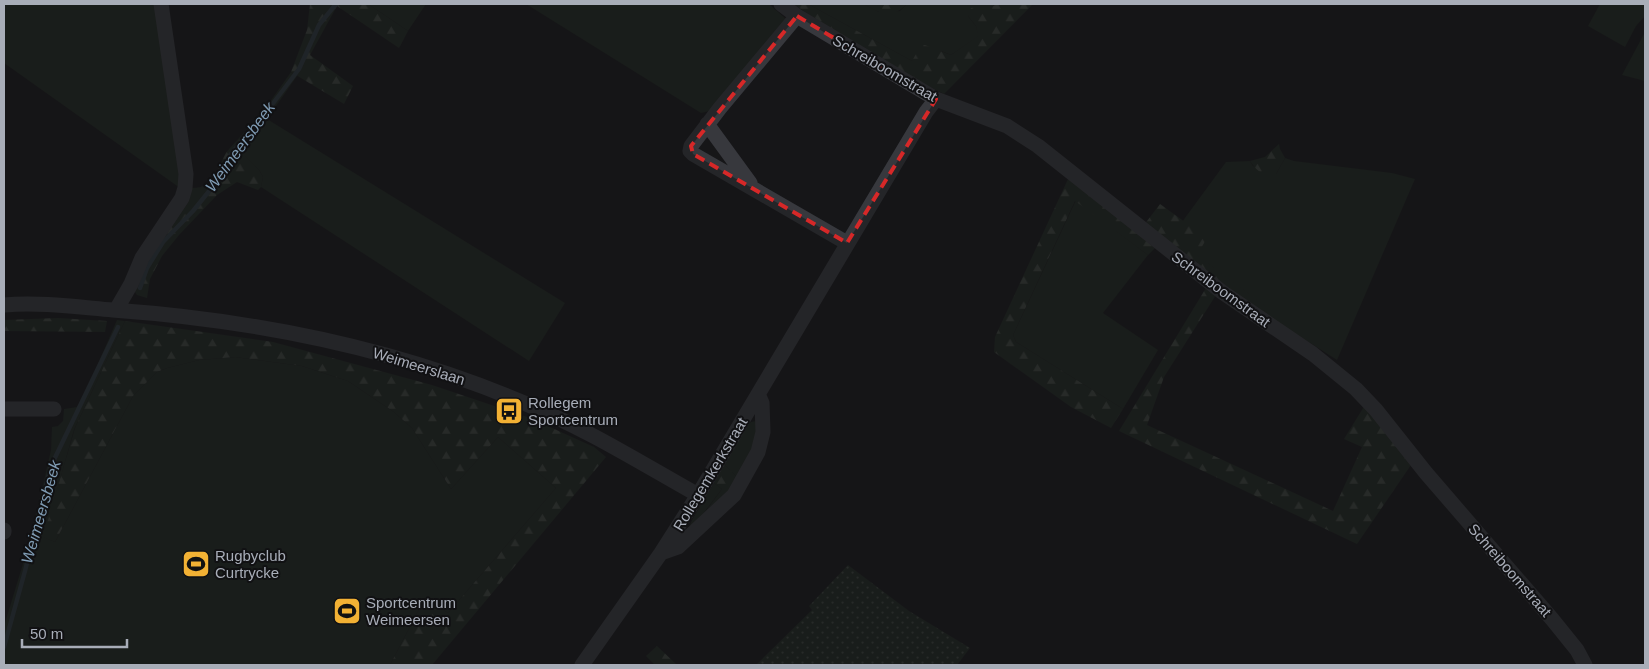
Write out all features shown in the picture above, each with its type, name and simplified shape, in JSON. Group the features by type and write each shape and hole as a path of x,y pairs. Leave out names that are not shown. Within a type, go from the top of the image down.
{"street":[{"path":"116,310 131,284 142,258 175,210 185,188 186,174 161,4"},
{"name":"Schreiboomstraat","path":"782,4 797,16 936,99 1007,126 1038,146 1222,292 1313,354 1356,389 1376,410 1426,473 1552,619 1577,650 1585,665"},
{"path":"797,16 707,124 690,146 690,151 847,243"},
{"name":"Rollegemkerkstraat","path":"582,665 605,635 661,553 698,495 847,243 926,112 936,99"},
{"path":"707,124 753,188"},
{"name":"Weimeerslaan","path":"4,305 25,303 116,310 246,325 392,357 484,386 576,426 698,495"},
{"name":"Rollegemkerkstraat","path":"661,553 678,547 734,495 758,452 763,432 762,404 758,394"},
{"path":"4,409 54,409"}],"highlighted area":[{"path":"797,16 936,99 847,243 693,154 691,146"}],"green space":[{"path":"4,4 156,4 182,176 180,188 4,63"},
{"path":"310,4 368,4 408,31 399,48 337,6 310,55 353,86 344,104 291,72 307,30"},
{"path":"368,4 426,4 408,31"},
{"path":"526,4 769,4 786,19 710,111 701,113"},
{"path":"793,4 808,4 912,61 921,45 951,55 978,36 976,26 968,16 971,8 983,5 990,7 998,4 1033,4 944,94 882,62"},
{"path":"808,4 864,4 879,12 900,11 907,4 998,4 968,16 976,26 979,36 951,55 941,51 912,61"},
{"path":"864,4 907,4 896,12 886,14"},
{"path":"1600,4 1645,4 1645,16 1636,26 1625,47 1588,26"},
{"path":"1645,32 1645,81 1622,75"},
{"path":"291,72 297,76 267,119 565,303 529,361 261,187 263,177 259,170 243,155 251,146 240,137 267,106"},
{"path":"240,137 251,146 244,155 259,170 263,177 261,187 258,190 237,182 217,195 162,256 150,279 147,298 137,295 133,289 191,188 210,182 226,153"},
{"path":"1279,144 1285,158 1276,174 1264,174 1250,161 1265,157"},
{"path":"1285,158 1294,161 1392,173 1415,179 1337,360 1263,313 1266,307 1196,255 1182,222 1226,162 1250,161 1253,166 1276,174"},
{"path":"1069,177 1155,248 1148,255 1075,201 1013,335 1016,342 1123,409 1111,428 1071,407 994,352 995,337"},
{"path":"1076,200 1148,255 1103,313 1158,350 1123,409 1016,342 1013,335"},
{"path":"1160,204 1207,238 1197,255 1267,307 1263,313 1144,225"},
{"path":"1206,288 1216,295 1164,377 1147,425 1333,511 1362,447 1344,439 1365,405 1411,465 1357,544 1119,431"},
{"path":"58,318 107,321 105,332 4,331 4,320"},
{"path":"117,320 125,321 74,430 44,537 55,542 133,396 157,372 199,360 235,357 302,366 348,381 394,412 412,428 451,489 498,437 556,488 448,613 425,598 390,665 4,665 4,626 26,554 43,485 51,450 52,427 58,426 63,421 64,409 77,407 81,403"},
{"path":"125,321 273,342 432,385 530,418 594,447 606,457 432,665 390,665 425,598 448,613 556,488 498,437 451,489 412,428 394,412 348,381 302,366 235,357 199,360 157,372 133,396 55,542 43,537 75,428"},
{"path":"756,421 759,430 740,480 724,464 748,424"},
{"path":"724,464 740,480 705,512 722,489 714,483"},
{"path":"714,483 722,489 693,527 690,525 692,520"},
{"path":"848,565 909,611 970,648 957,665 756,665 812,610 809,606"},
{"path":"657,646 677,665 655,665 646,656"}],"waterway":[{"name":"Weimeersbeek","path":"140,288 147,268 163,242 210,190 231,154 299,69 319,25 336,4"},
{"name":"Weimeersbeek","path":"4,647 51,466 118,327"}],"place":[{"name":"Rollegem Sportcentrum","path":"509,411"},
{"name":"Rugbyclub Curtrycke","path":"196,564"},
{"name":"Sportcentrum Weimeersen","path":"347,611"}]}
